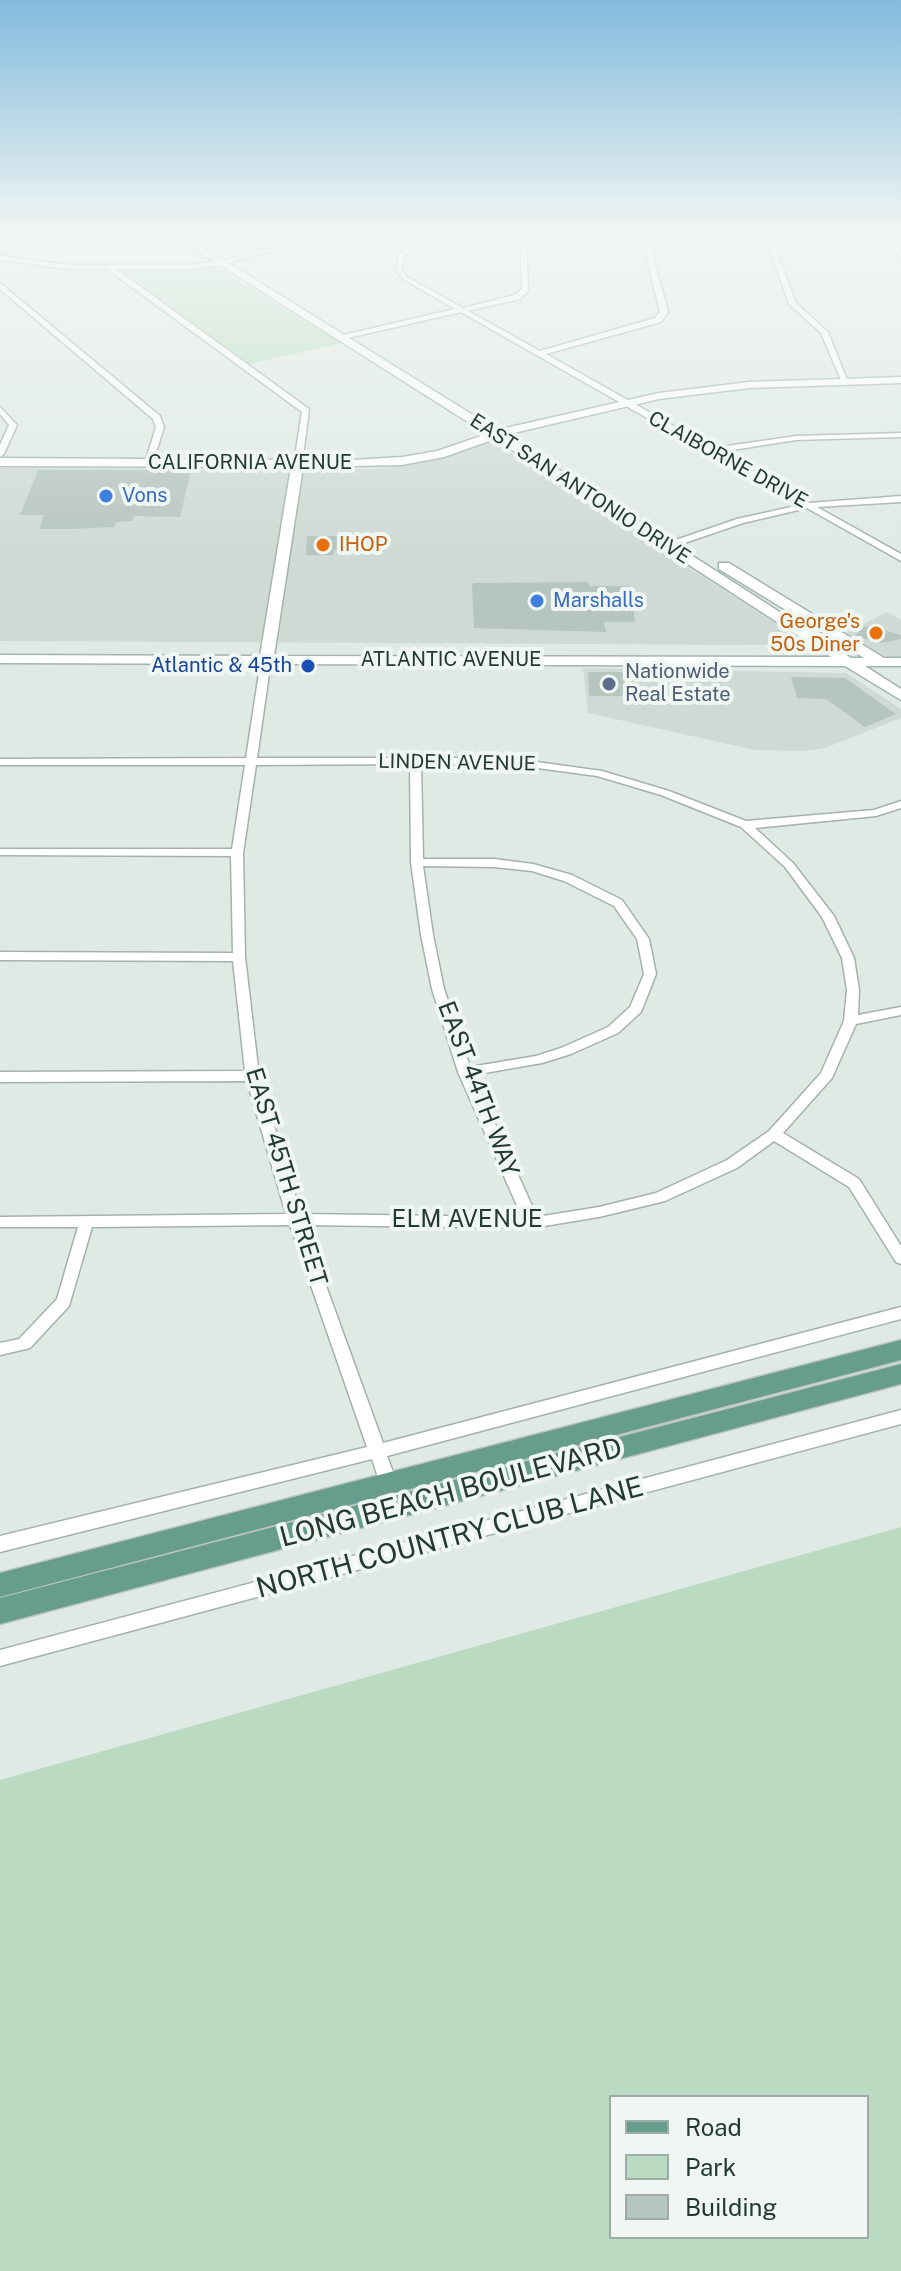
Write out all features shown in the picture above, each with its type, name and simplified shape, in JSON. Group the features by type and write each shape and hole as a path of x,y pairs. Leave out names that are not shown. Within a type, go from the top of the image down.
{"main road":[{"name":"EAST SAN ANTONIO DRIVE","path":"354,340 901,675"},
{"name":"CALIFORNIA AVENUE","path":"0,462 402,461 440,454 501,432 623,402 735,386 901,380"},
{"name":"EAST SAN ANTONIO DRIVE","path":"501,432 667,546 901,696"},
{"name":"CALIFORNIA AVENUE","path":"0,455 150,460"},
{"name":"EAST 45TH STREET","path":"266,655 298,460"},
{"name":"ATLANTIC AVENUE","path":"0,649 901,662"},
{"name":"ATLANTIC AVENUE","path":"0,659 901,651"},
{"name":"LONG BEACH BOULEVARD","path":"0,1611 901,1350"},
{"name":"LONG BEACH BOULEVARD","path":"0,1585 394,1496 901,1374"}],"street":[{"path":"65,340 157,418 160,427 150,460"},
{"path":"208,340 306,411 298,460"},
{"name":"CLAIBORNE DRIVE","path":"514,340 901,558"},
{"path":"539,354 588,340"},
{"path":"827,340 845,380"},
{"path":"0,409 13,425 0,455"},
{"path":"713,451 796,438 901,435"},
{"path":"667,546 740,521 810,505 901,499"},
{"name":"EAST 45TH STREET","path":"266,655 237,853 239,957 252,1076 295,1219 394,1496"},
{"name":"LINDEN AVENUE","path":"0,762 508,761 598,773 665,793 745,825 876,813 901,804"},
{"name":"EAST 44TH WAY","path":"415,762 417,862 438,989 465,1072 532,1223"},
{"path":"745,825 789,865 828,916 848,958 853,990 851,1021 901,1011"},
{"path":"0,852 237,853"},
{"path":"417,862 494,863 533,868 568,878 618,903 643,939 650,974 636,1009 613,1030 537,1060 465,1072"},
{"path":"0,956 239,957"},
{"name":"ELM AVENUE","path":"0,1222 295,1219 532,1223 660,1197 732,1164 774,1134 827,1075 851,1021"},
{"path":"0,1077 252,1076"},
{"path":"774,1134 854,1183 901,1258"},
{"path":"0,1349 24,1344 64,1302 86,1223"},
{"path":"0,1544 378,1451 901,1313"},
{"name":"NORTH COUNTRY CLUB LANE","path":"0,1658 901,1417"}],"shaded area":[{"path":"492,441 794,635 793,642 776,645 0,641 0,468 374,469 417,464"},
{"path":"887,612 901,620 901,666 846,633"},
{"path":"583,668 846,673 901,709 901,718 825,748 806,751 755,750 588,713"}],"green space":[{"path":"216,340 336,340 341,343 250,364"},
{"path":"901,1527 901,2271 0,2271 0,1780"}],"building":[{"name":"Vons","path":"38,470 191,470 180,517 134,516 132,521 116,522 114,527 39,529 44,515 20,515"},
{"name":"IHOP","path":"307,536 339,536 338,550 334,550 333,555 306,555"},
{"name":"Marshalls","path":"588,582 589,586 630,586 635,622 604,622 606,632 474,628 472,584"},
{"name":"George's 50s Diner","path":"870,626 901,635 901,639 881,643 855,636 863,627"},
{"name":"Nationwide Real Estate","path":"588,672 628,672 631,696 589,696"},
{"path":"791,677 845,678 896,714 865,727 826,699 797,698"}],"place":[{"name":"Vons","path":"106,496"},
{"name":"IHOP","path":"323,545"},
{"name":"Marshalls","path":"537,601"},
{"name":"George's 50s Diner","path":"876,633"},
{"name":"Atlantic & 45th","path":"308,666"},
{"name":"Nationwide Real Estate","path":"609,684"}]}
